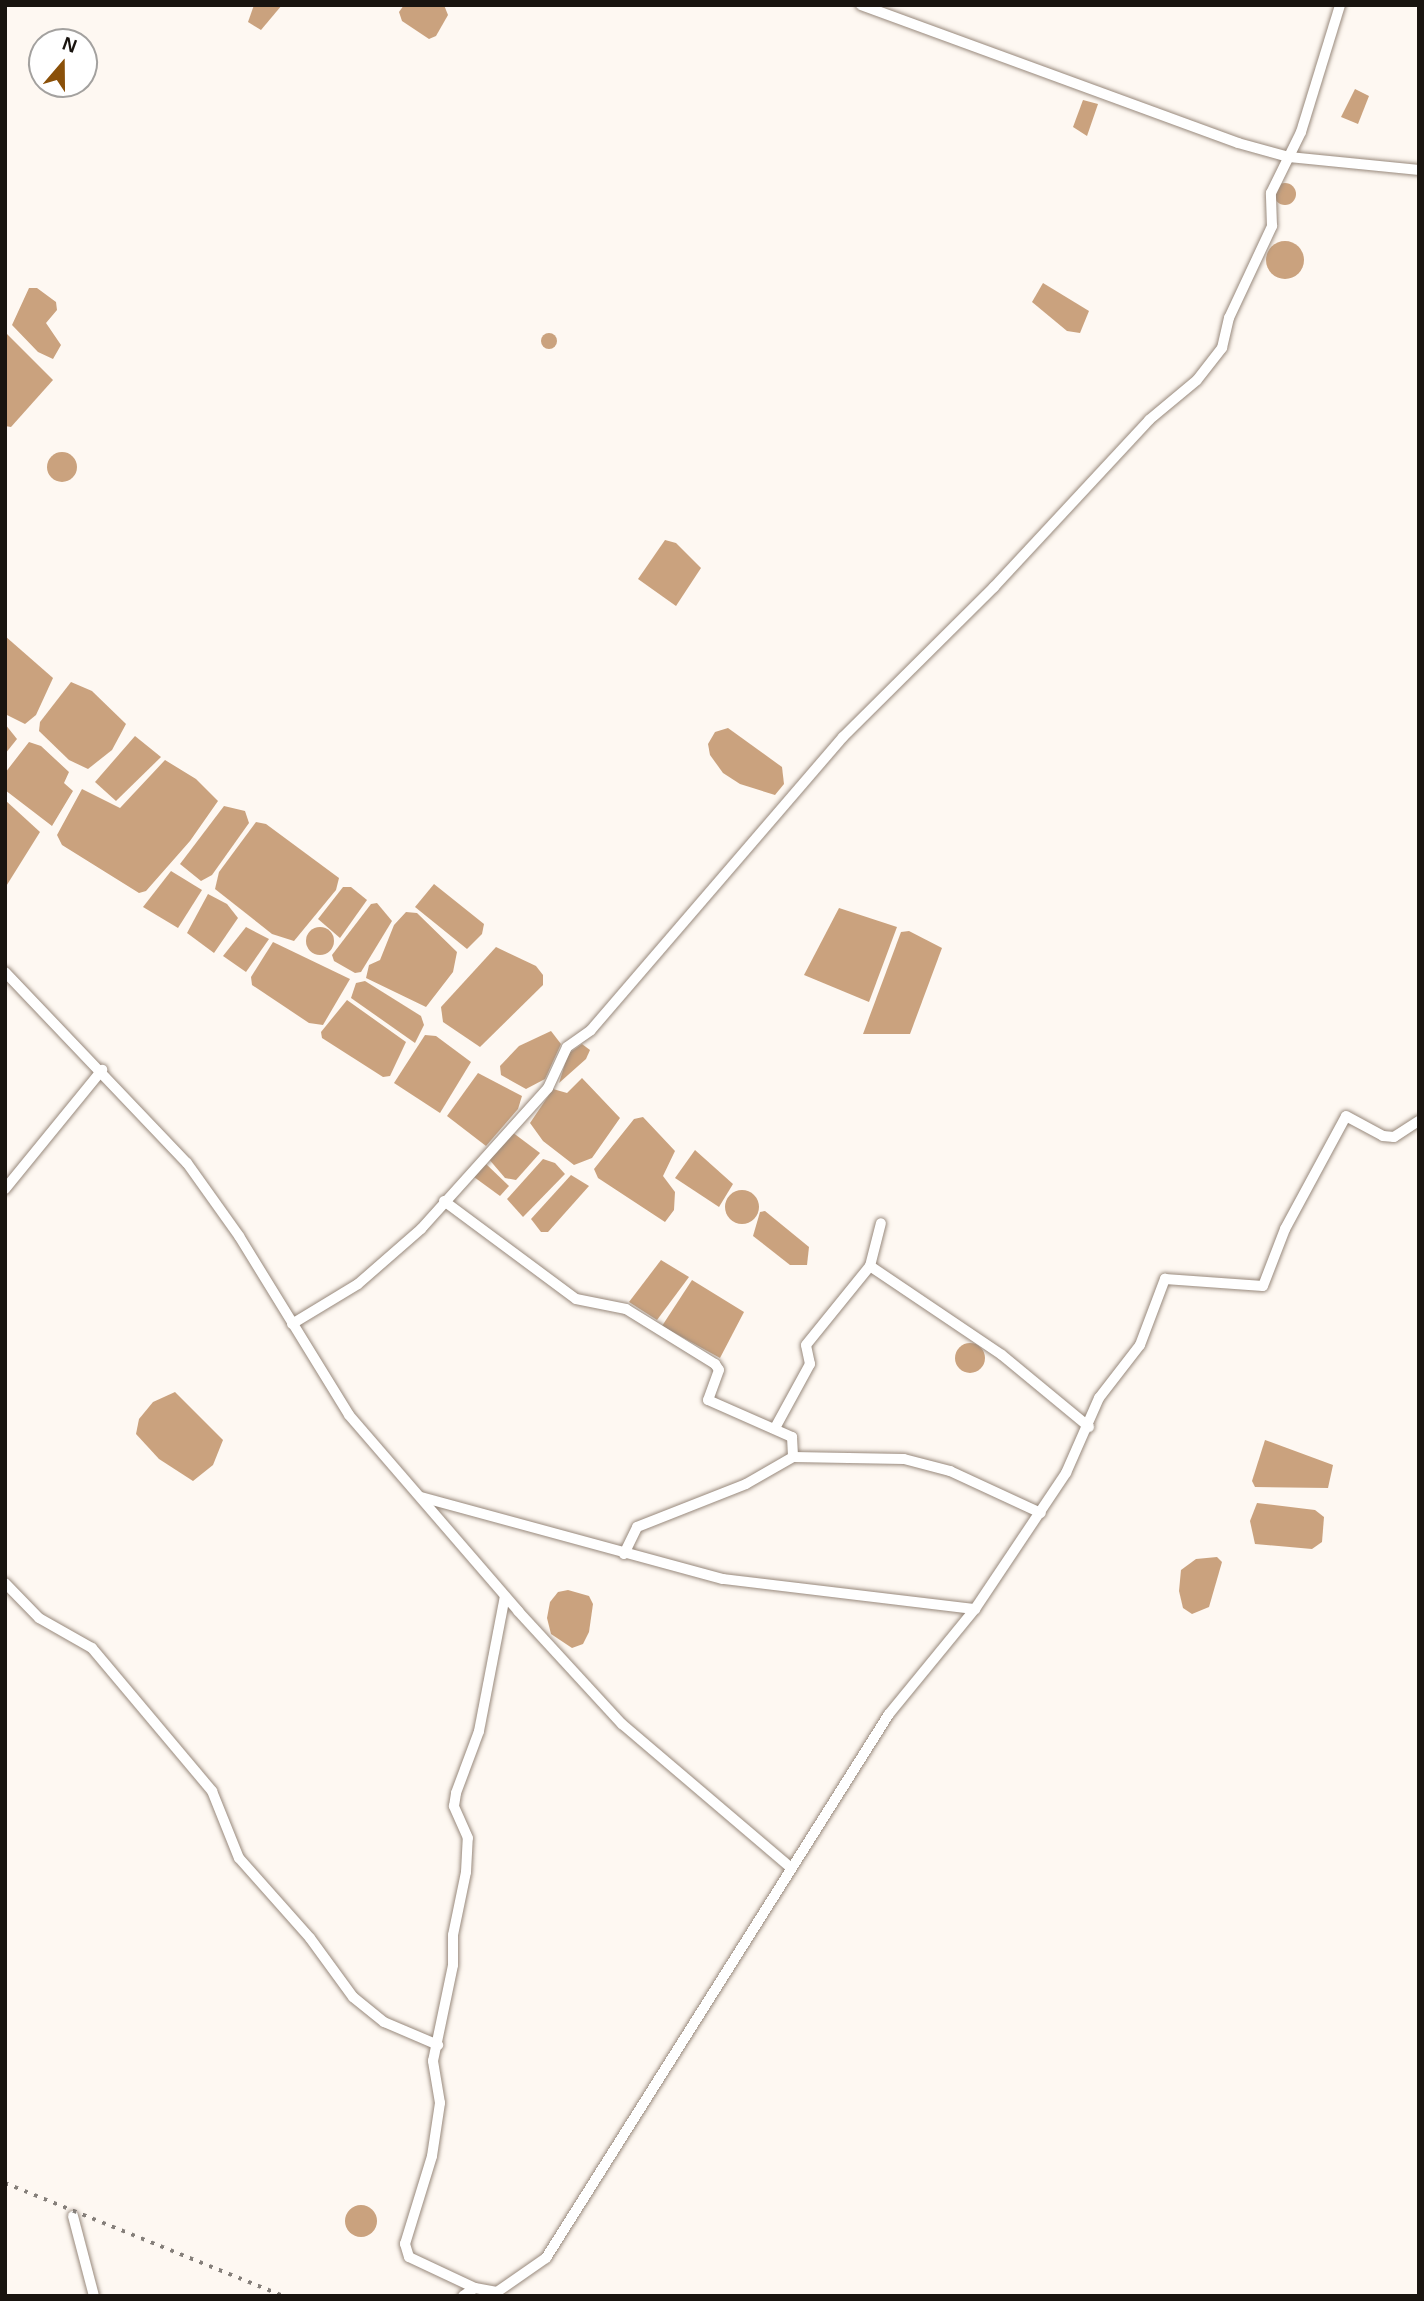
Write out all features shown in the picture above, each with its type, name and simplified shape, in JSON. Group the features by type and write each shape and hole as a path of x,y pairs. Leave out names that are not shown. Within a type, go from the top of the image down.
{"street":[{"path":"860,5 1238,143 1289,157 1419,170"},
{"path":"292,1324 358,1284 421,1229 548,1088 567,1047 591,1030 843,737 994,587 1149,420 1197,380 1222,348 1229,318 1272,226 1271,193 1289,157 1340,5"},
{"path":"5,972 102,1070 187,1163 349,1415 505,1596 622,1724 791,1868"},
{"path":"5,1189 102,1070"},
{"path":"505,1596 479,1731 454,1805 467,1838 466,1872 438,2045 433,2061 440,2103 432,2156 406,2253 475,2288 496,2292 546,2258 889,1714 975,1609 1041,1513 1089,1427 1099,1398 1140,1345 1165,1279 1263,1286 1285,1228 1346,1116 1383,1136 1394,1137 1419,1121"},
{"path":"444,1201 576,1299 626,1309 715,1364 719,1370 708,1400 792,1437 793,1457"},
{"path":"775,1428 810,1364 806,1345 870,1266 881,1223"},
{"path":"870,1266 1002,1355 1089,1427"},
{"path":"624,1554 637,1527 746,1484 793,1457 904,1459 950,1471 1041,1513"},
{"path":"421,1496 624,1554 723,1579 975,1609"},
{"path":"5,1583 38,1618 92,1648 212,1791 239,1858 310,1938 353,1997 384,2022 438,2045"},
{"path":"73,2217 94,2296"},
{"path":"463,2296 475,2288"}],"shaded area":[{"path":"254,5 282,5 261,30 248,22"},
{"path":"404,5 444,5 448,15 436,36 429,39 402,21 399,12"},
{"path":"1355,89 1369,96 1358,124 1341,117"},
{"path":"1083,100 1098,104 1087,136 1073,127"},
{"path":"1285,183 1293,186 1296,194 1293,202 1285,205 1277,202 1274,194 1277,186"},
{"path":"1285,241 1298,247 1304,260 1298,273 1285,279 1272,273 1266,260 1272,247"},
{"path":"1043,283 1089,311 1080,333 1067,331 1032,302"},
{"path":"29,288 37,288 56,302 57,310 46,323 61,345 53,359 38,352 12,325"},
{"path":"5,332 53,380 11,427 5,426"},
{"path":"546,333 552,333 557,341 555,347 546,349 541,344 541,338"},
{"path":"62,452 73,456 77,467 73,478 62,482 51,478 47,467 51,456"},
{"path":"665,540 676,543 701,568 676,606 638,579"},
{"path":"5,636 53,678 36,715 25,724 5,714"},
{"path":"71,682 92,691 126,724 112,750 88,769 69,760 39,731 40,722"},
{"path":"5,724 17,739 5,754"},
{"path":"728,728 782,767 784,784 775,795 740,784 723,773 710,755 708,744 715,732"},
{"path":"135,736 161,757 116,801 95,782"},
{"path":"29,742 41,746 69,772 64,783 73,791 52,826 5,790 5,773"},
{"path":"165,760 196,779 218,801 190,841 146,891 139,893 62,845 57,835 82,789 120,808"},
{"path":"5,800 40,832 5,888"},
{"path":"224,806 245,811 249,823 212,875 201,881 180,864"},
{"path":"256,822 266,824 339,878 336,890 294,941 272,934 215,889 219,872"},
{"path":"171,871 202,890 178,928 143,907"},
{"path":"434,884 484,924 482,934 467,949 415,907"},
{"path":"343,887 351,887 367,900 340,938 318,919"},
{"path":"208,894 227,904 238,918 214,953 187,933"},
{"path":"377,903 392,921 361,972 355,973 334,961 332,955 371,904"},
{"path":"839,908 897,927 869,1002 804,975"},
{"path":"406,912 417,913 457,952 453,972 426,1007 366,978 369,965 380,960 394,925"},
{"path":"246,927 269,939 246,972 223,956"},
{"path":"320,927 330,931 334,941 330,951 320,955 310,951 306,941 310,931"},
{"path":"909,931 942,948 910,1034 863,1034 901,932"},
{"path":"273,942 350,979 323,1025 309,1023 252,985 251,977"},
{"path":"496,947 536,966 543,975 543,985 480,1047 443,1022 441,1007"},
{"path":"365,981 421,1016 424,1025 415,1043 351,998 356,983"},
{"path":"347,1000 406,1042 390,1076 383,1077 322,1038 321,1032"},
{"path":"551,1031 561,1044 545,1079 526,1089 501,1075 500,1066 519,1046"},
{"path":"425,1035 436,1036 471,1062 440,1113 394,1083"},
{"path":"582,1044 590,1050 586,1059 559,1083 568,1054"},
{"path":"478,1073 522,1096 518,1109 486,1146 447,1116"},
{"path":"582,1078 620,1118 592,1158 574,1165 543,1141 530,1123 553,1089 567,1093"},
{"path":"643,1117 675,1151 663,1176 675,1192 674,1210 665,1222 598,1178 594,1169 634,1119"},
{"path":"512,1132 540,1153 516,1180 505,1178 488,1158"},
{"path":"695,1150 733,1184 719,1207 675,1178"},
{"path":"543,1159 555,1163 565,1174 523,1217 507,1199"},
{"path":"485,1163 509,1186 500,1196 474,1177"},
{"path":"571,1175 589,1186 548,1232 541,1232 531,1219"},
{"path":"742,1190 754,1195 759,1207 754,1219 742,1224 730,1219 725,1207 730,1195"},
{"path":"765,1211 809,1247 807,1265 790,1265 753,1236 760,1212"},
{"path":"661,1260 689,1277 657,1320 629,1302"},
{"path":"692,1280 744,1312 720,1358 662,1326"},
{"path":"970,1343 981,1347 985,1358 981,1369 970,1373 959,1369 955,1358 959,1347"},
{"path":"175,1392 223,1440 213,1465 193,1481 159,1459 136,1434 139,1419 153,1402"},
{"path":"1265,1440 1333,1465 1328,1488 1255,1487 1252,1481"},
{"path":"1257,1503 1315,1510 1324,1517 1322,1542 1312,1549 1255,1544 1250,1521"},
{"path":"1217,1557 1222,1562 1209,1607 1192,1614 1183,1608 1179,1591 1181,1570 1196,1559"},
{"path":"568,1590 589,1596 593,1604 589,1632 583,1644 572,1648 551,1634 547,1618 550,1602 558,1592"},
{"path":"361,2205 372,2210 377,2221 372,2232 361,2237 350,2232 345,2221 350,2210"}],"railway":[{"path":"5,2183 283,2296"}]}
